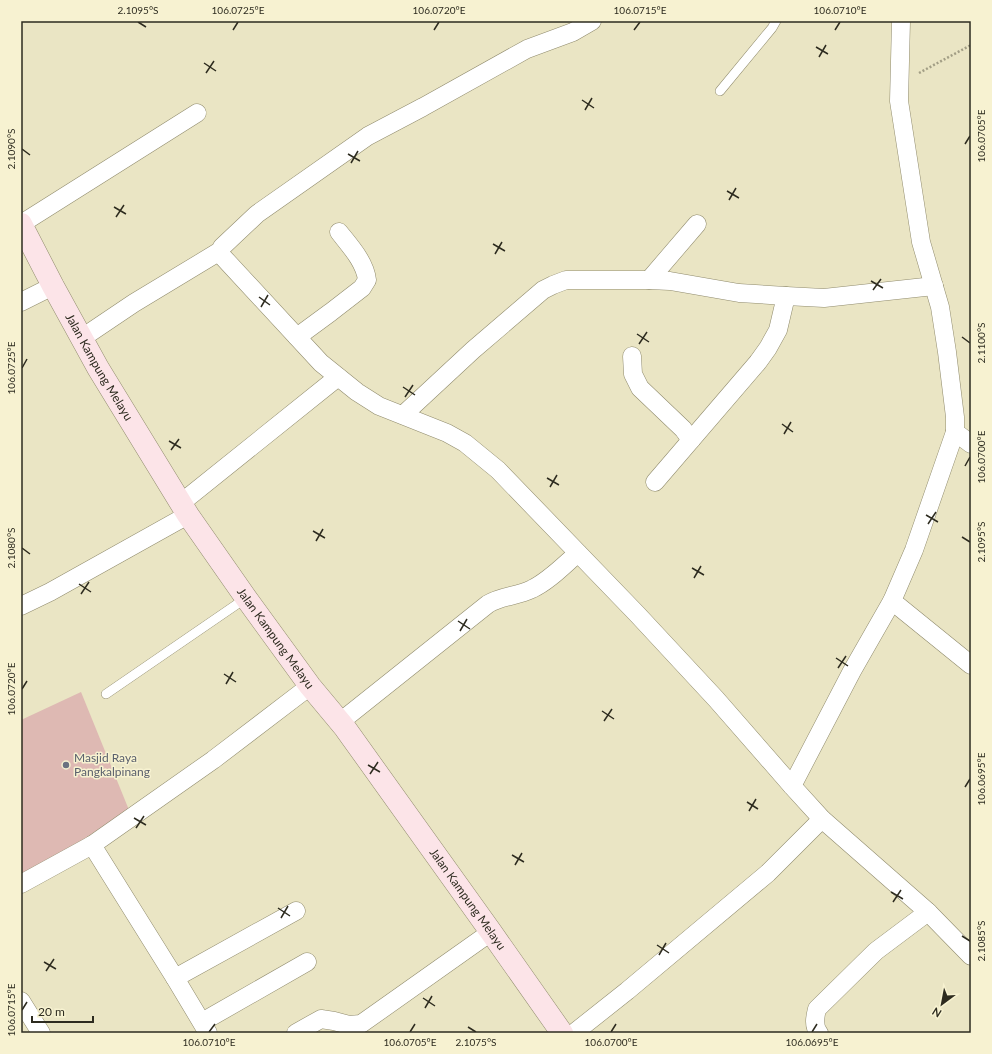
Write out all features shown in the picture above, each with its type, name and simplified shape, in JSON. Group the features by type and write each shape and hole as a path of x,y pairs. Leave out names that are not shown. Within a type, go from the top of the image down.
{"main road":[{"name":"Jalan Kampung Melayu","path":"21,224 102,375 184,509 310,686 340,722 562,1033"}],"street":[{"path":"82,338 134,303 220,251 222,246 257,214 368,136 527,49 573,32 592,21"},
{"path":"792,786 852,671 892,601 914,550 955,432 955,417 940,307 921,242 899,101 901,21"},
{"path":"21,224 197,113"},
{"path":"649,280 697,224"},
{"path":"297,337 356,293 362,288 367,280 363,265 339,232"},
{"path":"220,251 222,256 321,363 357,392 379,406 447,433 465,444 498,470 637,614 716,699 822,819 928,912 971,956"},
{"path":"403,415 473,350 543,290 553,284 566,280 670,281 739,293 824,298 934,286"},
{"path":"21,302 53,286"},
{"path":"655,482 758,362 768,348 778,330 786,296"},
{"path":"632,356 633,374 640,388 683,429 691,440"},
{"path":"21,606 56,588 184,509 338,377"},
{"path":"955,432 971,444"},
{"path":"340,722 488,604 496,600 531,590 543,583 578,553"},
{"path":"892,601 971,665"},
{"path":"21,884 92,845 213,760 310,686"},
{"path":"574,1033 627,991 768,873 822,819"},
{"path":"92,845 175,978 204,1029 307,962"},
{"path":"175,978 296,911"},
{"path":"819,1033 816,1029 815,1017 817,1009 876,951 928,912"},
{"path":"296,1033 321,1019 349,1025 361,1024 491,932"},
{"path":"21,1001 40,1033"}],"lane":[{"path":"720,91 772,28 776,21"},
{"path":"106,694 246,598"}],"path":[{"path":"899,83 971,45"}],"building":[{"name":"Masjid Raya Pangkalpinang","path":"81,692 129,810 23,878 21,874 21,720"}],"place":[{"name":"Masjid Raya Pangkalpinang","path":"66,765"}]}
